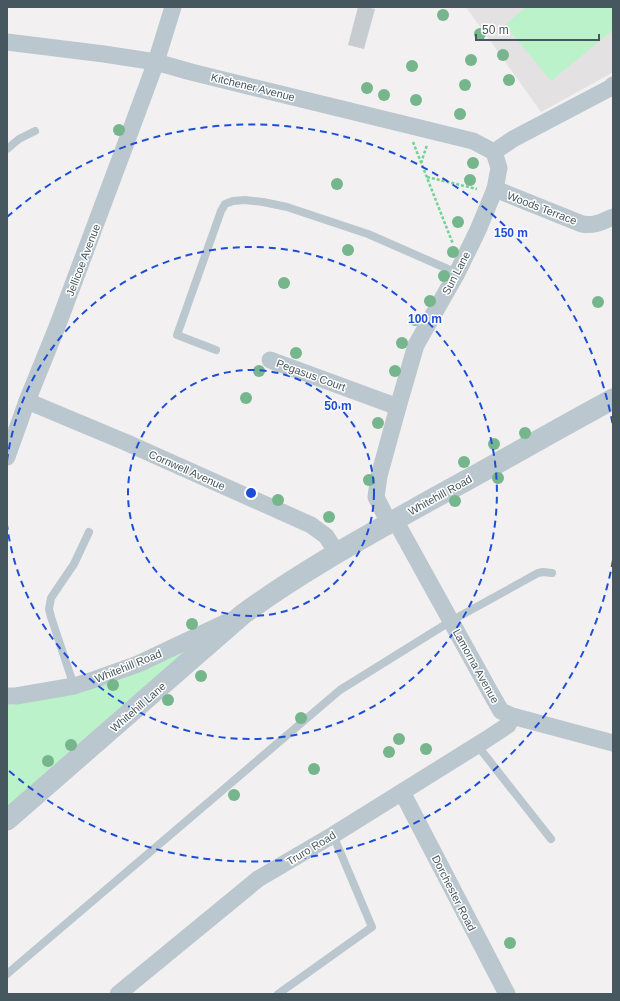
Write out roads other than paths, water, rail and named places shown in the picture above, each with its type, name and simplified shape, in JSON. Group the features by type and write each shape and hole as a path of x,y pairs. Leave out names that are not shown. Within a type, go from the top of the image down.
{"street":[{"name":"Jellicoe Avenue","path":"7,457 27,401 60,320 156,62 173,7"},
{"name":"Kitchener Avenue","path":"7,42 156,62 191,72 473,141 494,152"},
{"path":"494,152 513,139 610,88 613,85"},
{"name":"Sun Lane","path":"392,521 376,497 379,476 398,407 416,345 459,269 494,192 499,168 494,152"},
{"name":"Woods Terrace","path":"494,192 582,224 596,224 613,217"},
{"name":"Pegasus Court","path":"270,360 398,407"},
{"name":"Whitehill Road","path":"270,595 392,521 613,399"},
{"name":"Cornwell Avenue","path":"27,401 125,442 310,525 326,536 337,553"},
{"name":"Lamorna Avenue","path":"392,521 451,621 500,709 506,714 512,716 613,742"},
{"name":"Whitehill Lane","path":"7,820 242,615 270,595"},
{"name":"Whitehill Road","path":"7,696 16,696 74,686 96,679 138,664 242,615"},
{"name":"Truro Road","path":"118,994 258,879 507,727 512,716"},
{"name":"Dorchester Road","path":"402,792 502,993"}],"lane":[{"path":"7,149 35,130"},
{"path":"216,350 177,335 220,211 225,204 233,201 245,200 287,207 368,234 459,269"},
{"path":"74,686 49,608 51,598 74,564 89,532"},
{"path":"7,974 340,690 451,621 538,574 543,572 552,573"},
{"path":"477,745 551,840"},
{"path":"278,994 372,927 332,835"}]}
